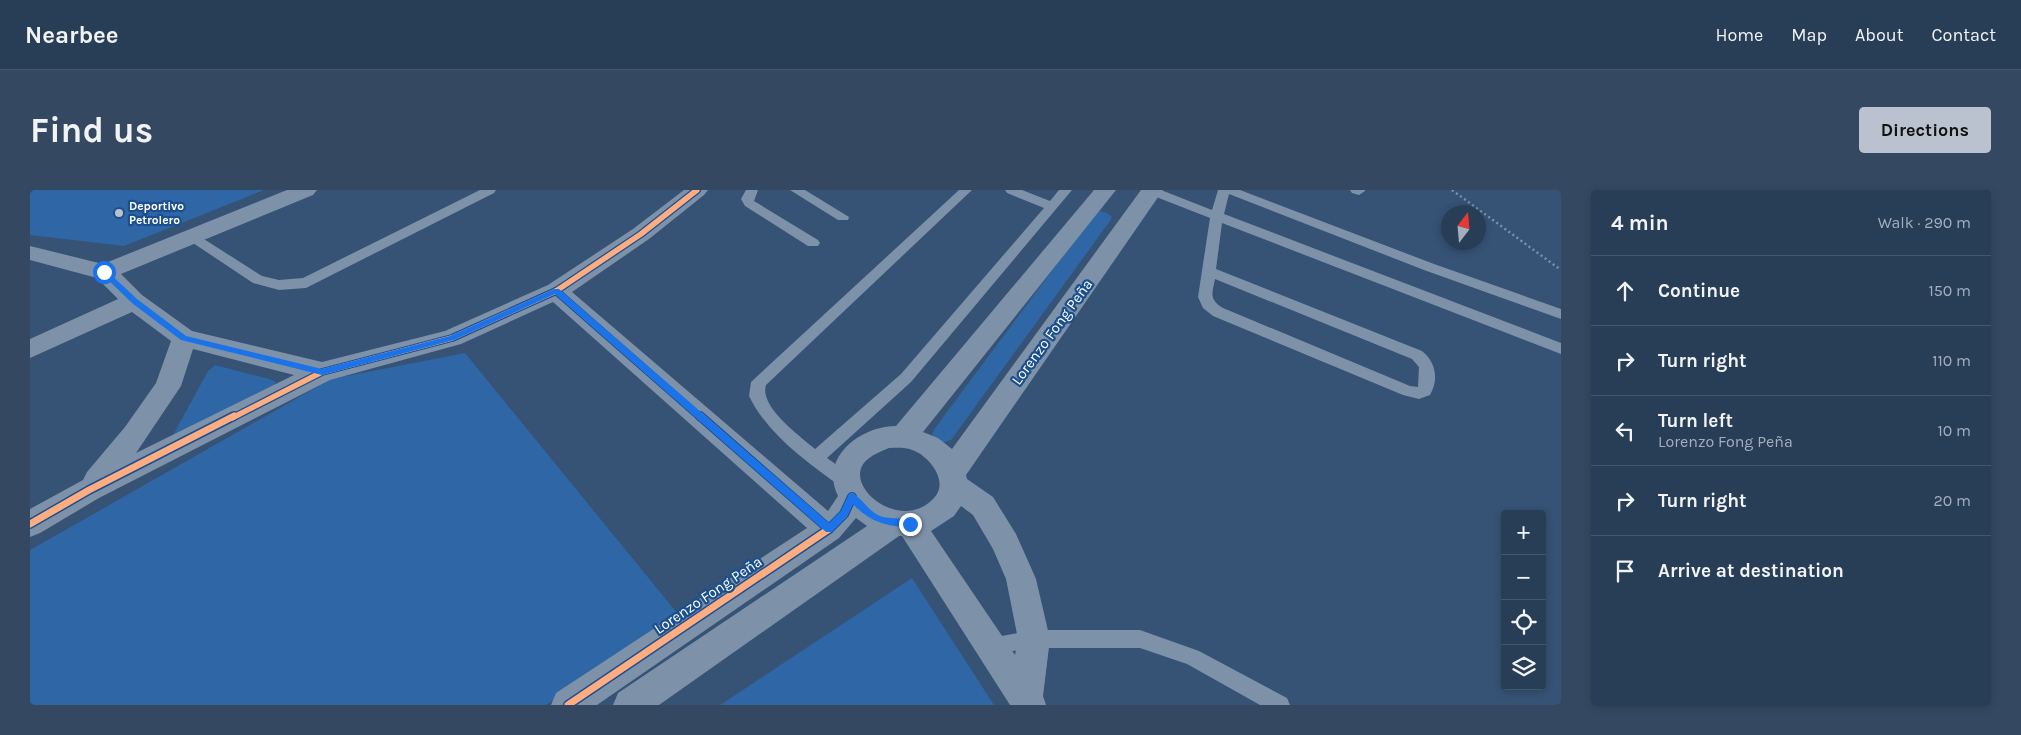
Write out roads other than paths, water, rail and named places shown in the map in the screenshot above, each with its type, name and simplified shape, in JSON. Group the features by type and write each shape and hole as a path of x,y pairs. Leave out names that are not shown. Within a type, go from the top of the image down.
{"street":[{"path":"104,272 306,190"},
{"path":"30,524 89,490 322,372 452,338 556,291 641,234 697,190"},
{"path":"903,437 1100,191 1148,195"},
{"name":"Lorenzo Fong Peña","path":"953,479 957,463 1148,195"},
{"path":"30,253 104,272 134,301 184,338 322,372"},
{"path":"556,291 829,529"},
{"path":"30,349 134,301"},
{"path":"89,490 134,435 168,386 184,338"},
{"path":"885,437 903,437 920,441 934,449 946,460 953,479 951,496 936,515 924,521 903,524 878,519 862,509 849,489 848,466 856,452 868,442 885,437"},
{"path":"953,479 984,506 1006,543 1021,579 1034,639 1028,701"},
{"name":"Lorenzo Fong Peña","path":"568,705 829,529 844,514 849,489"},
{"path":"903,524 992,645 1028,701"},
{"path":"630,705 903,524"}],"lane":[{"path":"191,237 258,280 279,285 306,283 490,190"},
{"path":"752,190 747,199 749,203 813,243"},
{"path":"796,190 843,217"},
{"path":"849,489 814,459 761,406 756,394 759,382 966,190"},
{"path":"1010,190 1052,207"},
{"path":"814,459 906,378 1066,190"},
{"path":"1209,271 1426,360 1428,367 1425,391 1419,393 1408,391 1218,312 1208,305 1205,297 1217,216 1224,190"},
{"path":"1229,190 1430,267 1561,314"},
{"path":"1148,195 1217,216 1561,349"},
{"path":"1422,294 1430,267"},
{"path":"992,645 1034,639 1140,638 1192,657 1261,698 1280,705"}],"place":[{"name":"Deportivo Petrolero","path":"119,213"}]}
